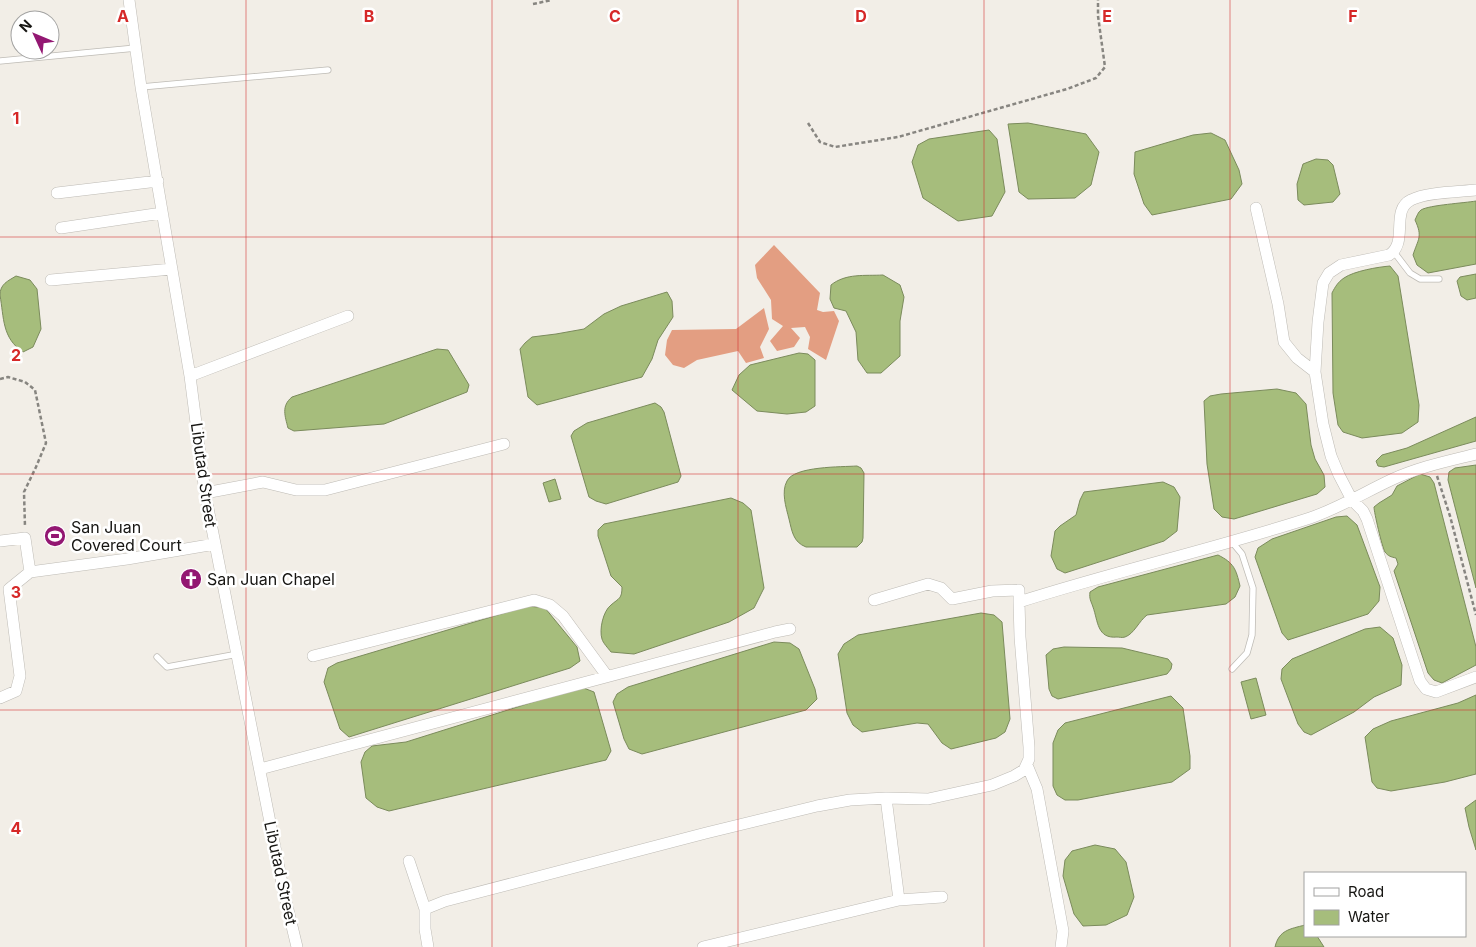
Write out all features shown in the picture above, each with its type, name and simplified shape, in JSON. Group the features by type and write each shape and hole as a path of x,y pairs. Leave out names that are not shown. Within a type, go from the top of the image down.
{"street":[{"name":"Libutad Street","path":"129,0 141,86 190,376 205,493 284,892 297,947"},
{"path":"57,193 158,181"},
{"path":"1476,190 1423,195 1410,200 1403,205 1400,214 1400,232 1394,252 1389,255 1341,265 1329,273 1323,283 1315,372 1323,424 1331,456 1338,475 1352,500 1363,511 1367,519 1420,681 1426,689 1436,692 1476,677"},
{"path":"1256,208 1278,304 1284,342 1297,358 1315,372"},
{"path":"61,228 162,213"},
{"path":"51,280 172,269"},
{"path":"190,376 348,316"},
{"path":"205,493 263,482 296,490 325,490 504,444"},
{"path":"1019,602 1075,584 1232,542 1326,512 1394,479 1433,465 1476,454"},
{"path":"0,541 25,538 30,572"},
{"path":"0,698 16,691 20,676 9,589 30,572 127,560 215,544"},
{"path":"425,909 445,901 817,806 850,800 886,798 928,799 992,785 1024,770 1029,759 1029,747 1020,637 1019,590 992,591 952,598 941,588 928,584 874,600"},
{"path":"313,656 534,600 550,604 563,616 607,676"},
{"path":"260,769 790,629"},
{"path":"1027,765 1037,789 1063,931 1061,947"},
{"path":"886,798 899,900"},
{"path":"409,861 425,909 425,929 428,947"},
{"path":"703,947 899,900 942,897"}],"lane":[{"path":"0,61 136,48"},
{"path":"141,86 328,70"},
{"path":"1394,252 1410,273 1420,279 1439,279"},
{"path":"1232,542 1242,554 1253,588 1252,635 1247,653 1232,669"},
{"path":"157,658 167,667 238,654"}],"path":[{"path":"533,4 552,0"},
{"path":"808,123 820,142 835,147 898,137 1067,89 1096,78 1105,67 1098,16 1098,0"},
{"path":"0,378 8,377 25,382 35,390 46,442 24,492 25,538"},
{"path":"1433,465 1450,516 1476,615"}],"shaded area":[{"path":"774,245 820,293 817,310 823,312 834,311 839,321 826,360 808,349 810,337 805,327 791,328 800,338 794,347 777,351 770,341 783,326 772,319 771,300 757,278 755,265"},
{"path":"764,308 769,329 760,347 764,358 746,363 738,351 697,360 684,368 673,365 665,355 667,340 672,330 736,329"}],"water":[{"path":"1028,123 1086,134 1099,152 1091,185 1075,198 1028,199 1019,192 1008,124"},
{"path":"989,130 997,139 1005,192 992,216 958,221 923,198 912,162 918,145 929,139"},
{"path":"1211,133 1225,140 1239,170 1242,184 1231,199 1152,215 1144,204 1134,174 1135,152 1193,135"},
{"path":"1316,159 1328,160 1333,165 1340,194 1333,202 1304,205 1298,200 1297,184 1303,164"},
{"path":"1476,201 1476,264 1428,273 1417,265 1413,255 1419,234 1415,220 1420,211 1425,208"},
{"path":"1390,266 1398,276 1419,405 1418,422 1402,433 1362,438 1343,432 1338,425 1333,393 1332,293 1338,283 1354,273"},
{"path":"1476,274 1476,298 1467,300 1461,296 1457,281 1460,277"},
{"path":"883,275 900,285 904,297 900,321 900,356 881,373 867,373 858,360 856,332 846,311 834,308 830,299 831,285 849,277"},
{"path":"16,276 30,280 37,289 41,329 33,347 23,352 11,340 5,327 0,295 3,285"},
{"path":"667,292 672,301 673,317 658,340 652,359 642,377 537,405 528,397 520,349 532,337 584,329 604,314 621,306"},
{"path":"437,349 448,350 469,385 467,392 384,424 294,431 288,428 285,408 292,397"},
{"path":"799,353 808,354 815,360 815,406 806,412 787,414 757,411 732,390 739,375 750,365"},
{"path":"1277,389 1296,393 1306,404 1311,445 1315,459 1324,475 1325,487 1317,494 1234,519 1222,517 1214,509 1207,464 1204,401 1210,396 1221,394"},
{"path":"655,403 664,412 681,476 678,482 606,504 589,497 571,436 574,431 587,423"},
{"path":"1476,417 1476,441 1384,467 1378,466 1376,461 1382,455 1407,448"},
{"path":"1476,465 1476,588 1448,480 1449,472 1455,468"},
{"path":"857,466 864,473 862,542 857,547 806,547 802,545 794,536 791,528 784,495 787,481 791,476 808,470"},
{"path":"1420,474 1430,477 1434,483 1476,647 1476,665 1442,683 1434,680 1428,673 1394,571 1398,564 1396,558 1391,557 1385,552 1378,530 1374,507 1392,495 1397,486"},
{"path":"555,479 561,499 549,502 543,483"},
{"path":"1163,482 1174,487 1180,497 1177,531 1164,541 1065,573 1057,569 1051,556 1055,531 1076,515 1084,492"},
{"path":"731,498 743,503 751,510 764,588 754,608 729,622 634,654 611,652 604,644 601,626 608,608 621,596 622,587 611,576 598,536 598,530 604,524"},
{"path":"1347,516 1357,525 1380,587 1379,601 1368,614 1288,640 1282,633 1255,557 1258,548 1272,539 1336,517"},
{"path":"1218,555 1234,567 1240,586 1235,597 1226,604 1147,615 1131,633 1124,637 1110,637 1099,628 1090,600 1090,592 1098,587"},
{"path":"528,606 545,608 577,647 580,661 570,668 349,737 340,729 324,682 328,668 337,663"},
{"path":"981,613 994,615 1002,622 1010,719 1005,732 996,738 951,749 942,743 928,724 917,723 862,732 853,725 847,713 838,654 844,644 858,635"},
{"path":"1380,627 1393,638 1402,665 1401,685 1374,697 1354,712 1311,735 1304,732 1298,724 1281,679 1282,669 1292,659 1365,629"},
{"path":"774,642 790,643 799,649 815,689 817,699 806,710 642,754 629,749 624,739 613,702 617,694 628,687"},
{"path":"1064,647 1122,648 1168,659 1172,664 1167,674 1058,699 1052,696 1049,689 1046,655 1053,649"},
{"path":"1256,678 1266,715 1251,719 1241,682"},
{"path":"581,687 594,692 611,751 606,760 389,811 377,807 366,798 361,762 365,752 372,746 406,742"},
{"path":"1476,695 1476,774 1445,782 1391,791 1377,788 1372,782 1365,737 1373,729 1391,721 1458,703"},
{"path":"1171,696 1183,708 1190,769 1172,782 1078,800 1065,800 1057,795 1053,786 1053,743 1058,730 1065,723"},
{"path":"1476,800 1476,850 1465,808"},
{"path":"1095,845 1115,849 1126,862 1134,897 1127,915 1106,925 1083,926 1074,914 1063,876 1065,860 1072,851"},
{"path":"1304,925 1304,937 1318,937 1324,947 1275,947 1279,937 1290,929"}],"place":[{"name":"San Juan Covered Court","path":"55,536"},
{"name":"San Juan Chapel","path":"191,579"}]}
